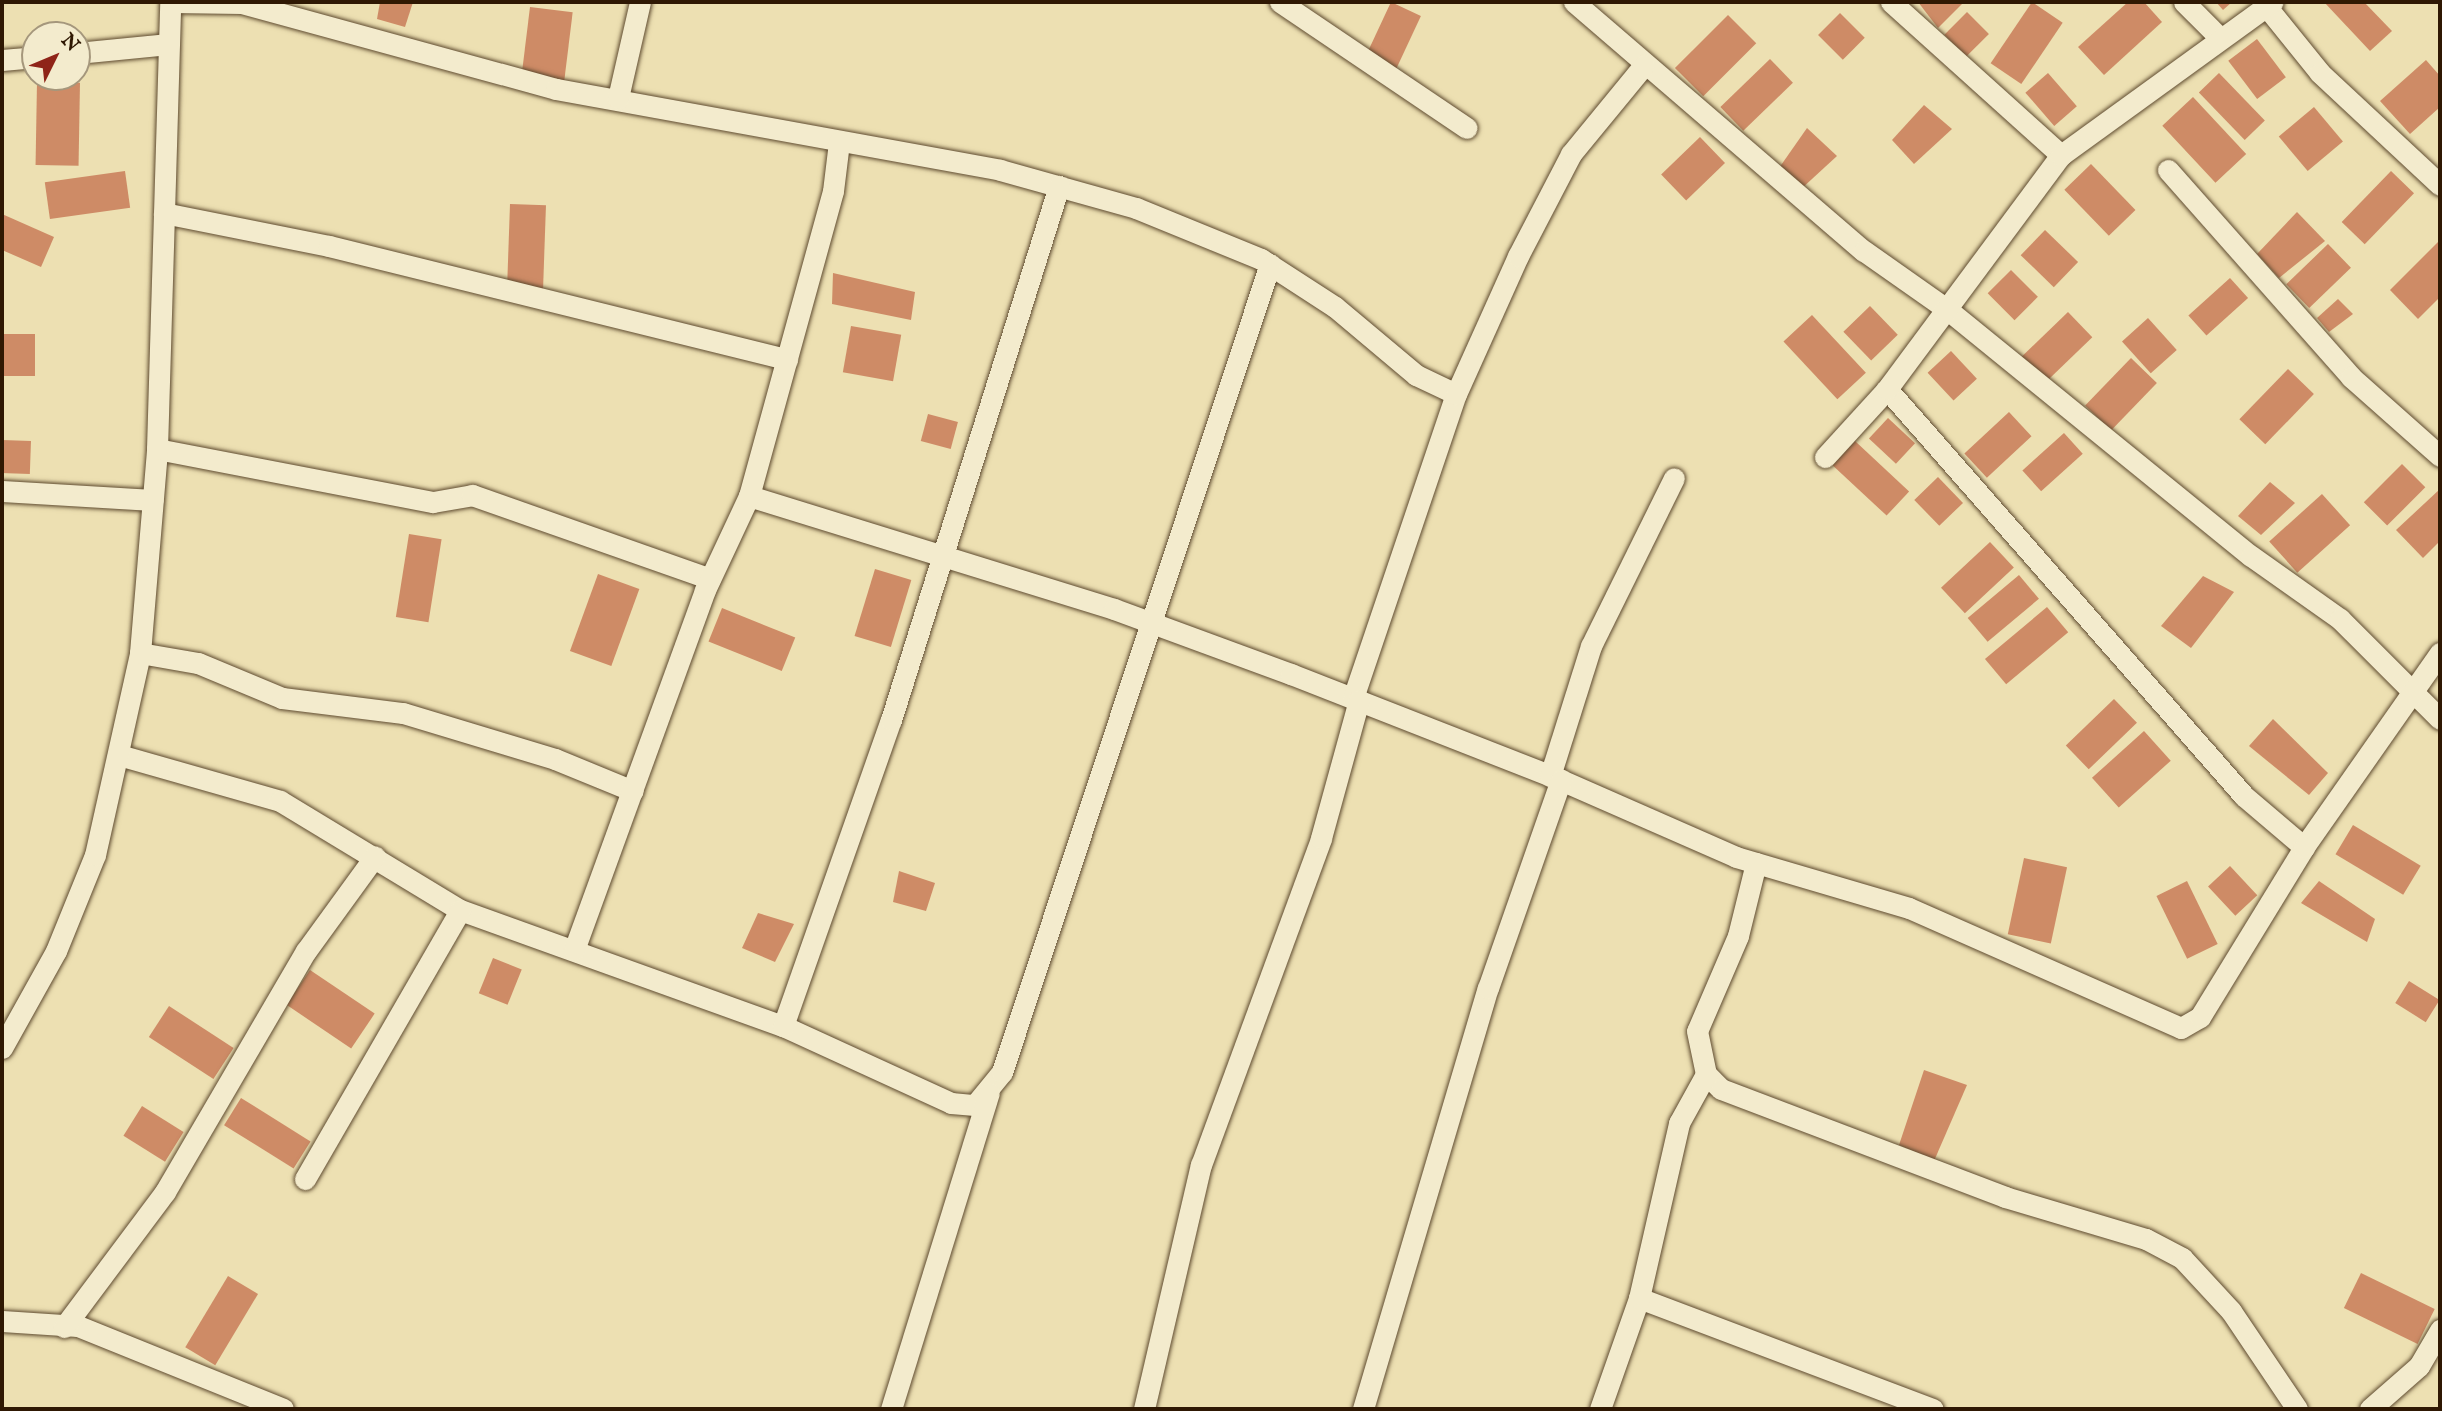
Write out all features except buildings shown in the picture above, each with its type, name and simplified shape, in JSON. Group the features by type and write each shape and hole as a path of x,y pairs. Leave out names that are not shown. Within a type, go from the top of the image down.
{"street":[{"path":"2,1048 56,951 95,855 140,653 157,449 171,2 242,3 556,89 1059,186 1136,208 1270,264 1416,375 1456,394"},
{"path":"618,99 640,2"},
{"path":"1280,2 1467,128"},
{"path":"1574,2 1644,65 1864,251 1948,310 2251,556 2340,619 2416,691 2440,719"},
{"path":"1891,2 2061,155"},
{"path":"2184,2 2220,38"},
{"path":"1825,457 1887,390 2061,155 2269,4 2320,73 2440,185"},
{"path":"91,52 169,44"},
{"path":"2,60 21,58"},
{"path":"1144,1409 1200,1165 1321,838 1356,699 1456,394 1571,154 1644,65"},
{"path":"574,950 710,579 749,496 833,191 839,142"},
{"path":"2168,170 2351,377 2440,456"},
{"path":"783,1026 891,720 939,551 1059,186"},
{"path":"164,214 329,246 787,359"},
{"path":"891,1409 989,1094 1002,1072 1150,622 1208,466 1270,264"},
{"path":"1887,390 2244,796 2304,847"},
{"path":"157,449 433,502 472,495 710,579"},
{"path":"1363,1409 1488,988 1556,778 1591,646 1674,478"},
{"path":"2,491 153,500"},
{"path":"749,496 939,551 1150,622 1556,778 1756,863 1909,908 2181,1028 2200,1017 2227,978 2304,847 2416,691 2440,653"},
{"path":"140,653 198,663 282,698 403,713 555,759 634,791"},
{"path":"119,755 280,801 375,856 460,910 783,1026 951,1102 975,1105 989,1094"},
{"path":"64,1327 165,1192 306,951 375,856"},
{"path":"1756,863 1738,936 1697,1031 1706,1074 1721,1089 2005,1198 2147,1239 2182,1258 2231,1311 2297,1409"},
{"path":"305,1179 460,910"},
{"path":"1600,1409 1639,1298 1679,1123 1706,1074"},
{"path":"1639,1298 1933,1409"},
{"path":"2,1321 64,1327 111,1336 283,1409"},
{"path":"2370,1409 2419,1366 2440,1330"}]}
